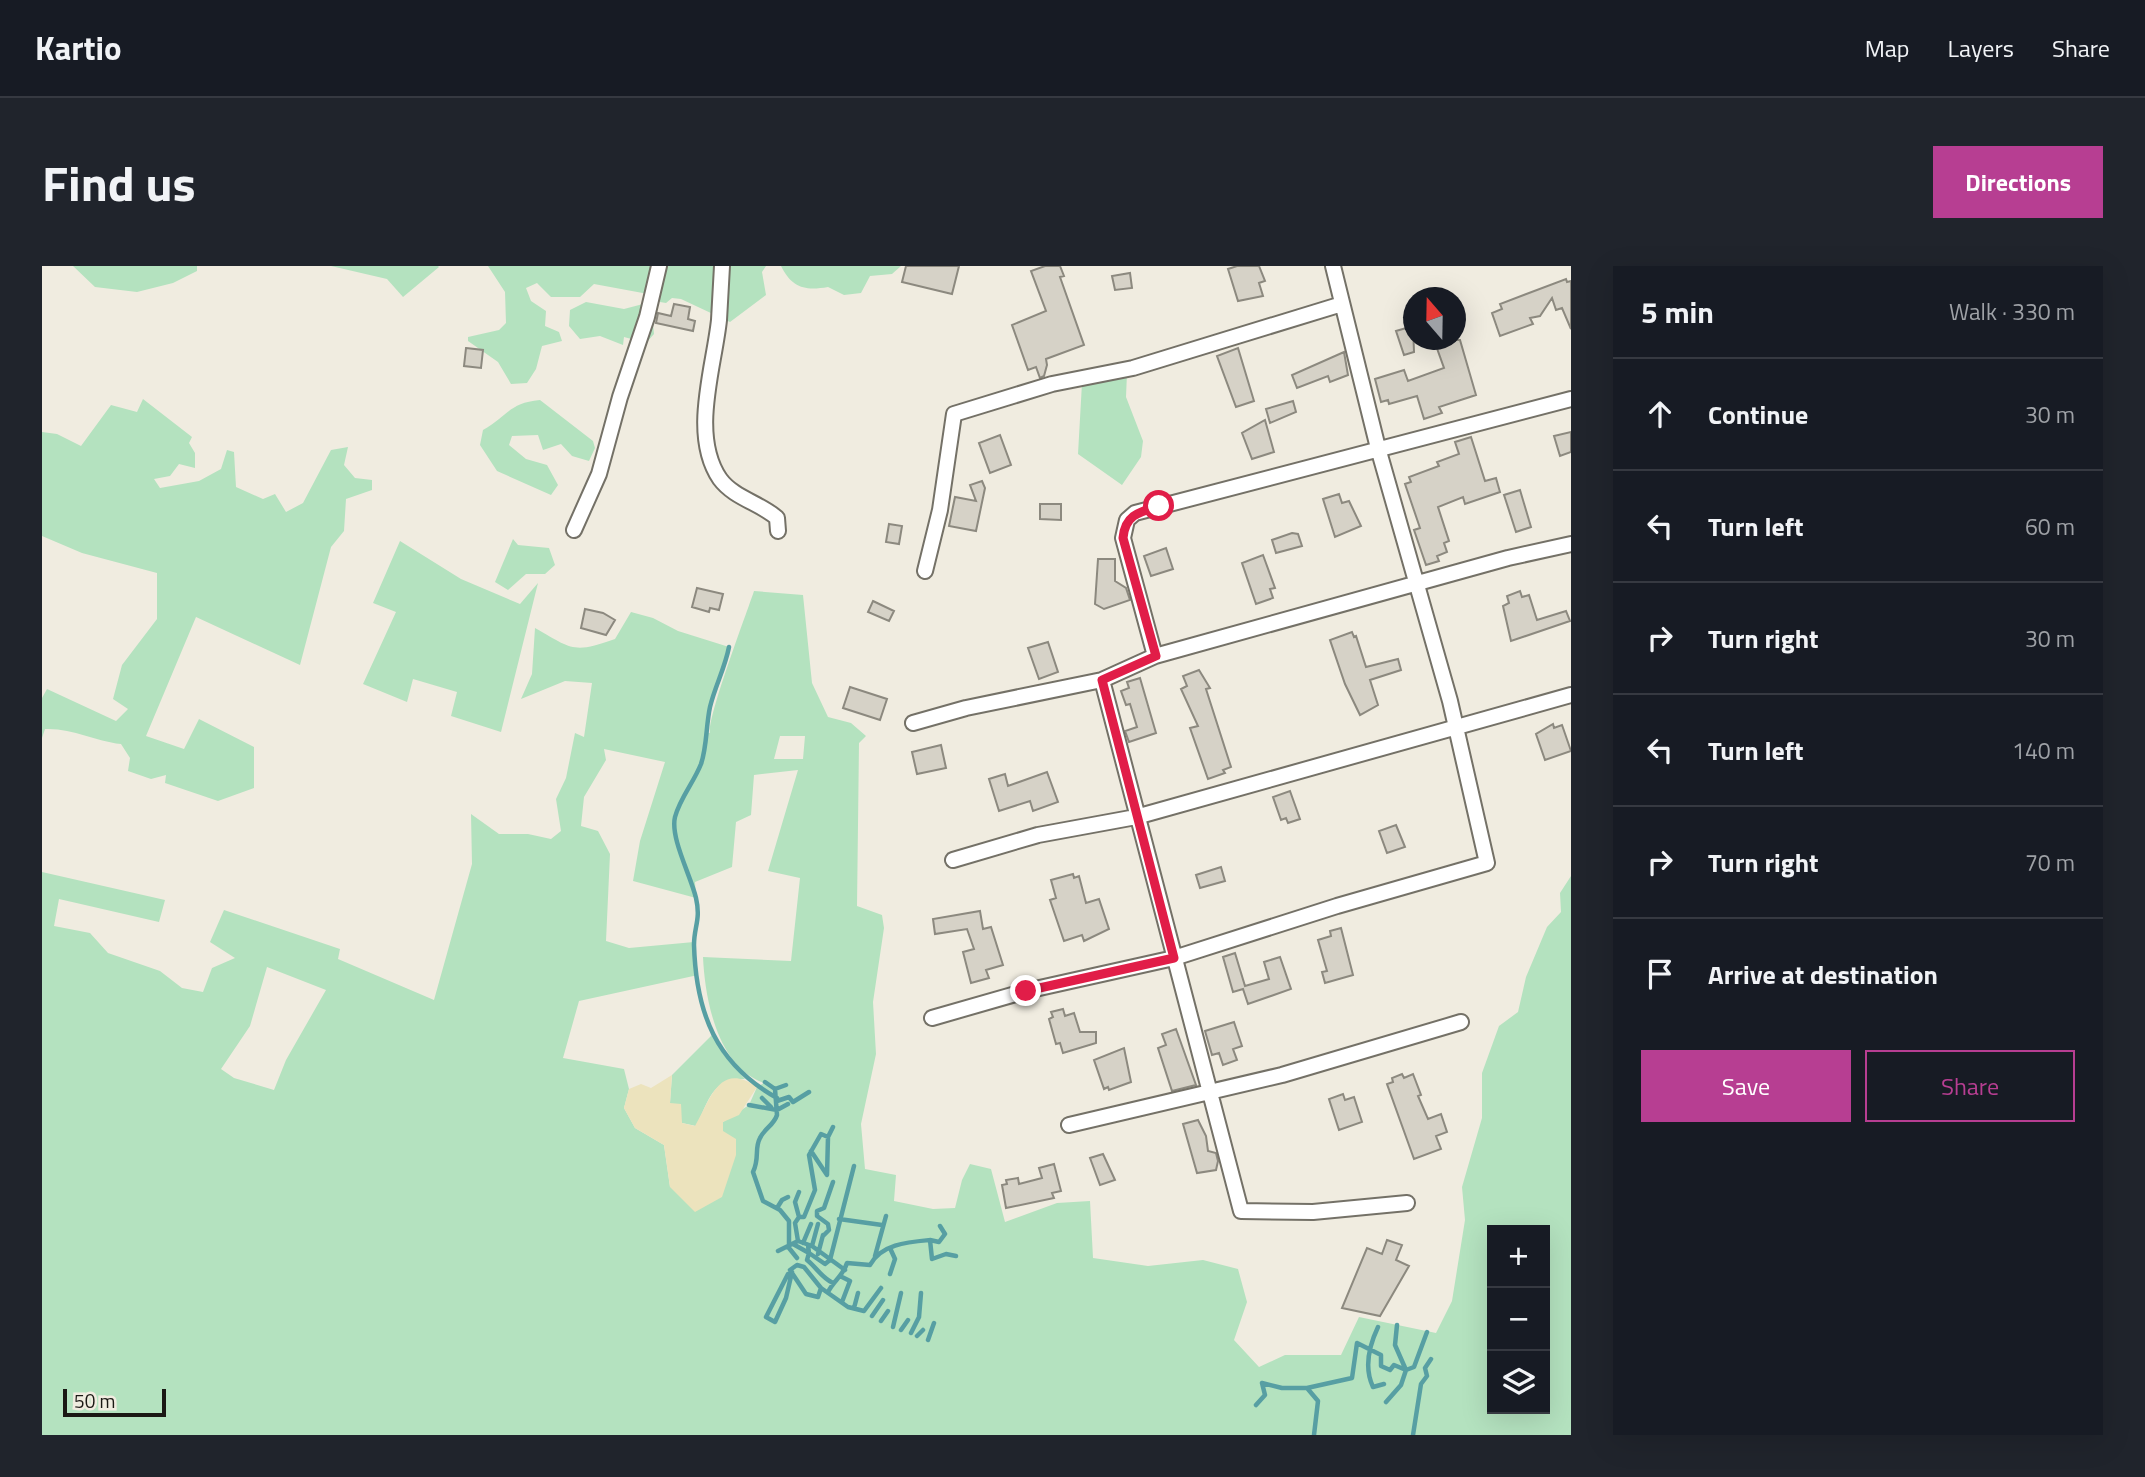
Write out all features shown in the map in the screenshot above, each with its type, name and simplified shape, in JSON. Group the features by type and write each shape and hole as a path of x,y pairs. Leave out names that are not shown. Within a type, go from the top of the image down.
{"street":[{"path":"574,530 600,474 620,397 647,317 659,266"},
{"path":"722,266 706,408 707,441 713,465 721,480 737,495 769,511 777,519 778,531"},
{"path":"932,1018 1026,991 1174,958 1487,863 1457,729 1378,448 1333,266"},
{"path":"925,571 940,510 954,414 1052,384 1133,368 1342,304"},
{"path":"1156,656 1123,538 1127,520 1135,513 1571,399"},
{"path":"913,723 966,708 1102,680 1156,656 1416,586 1508,558 1571,544"},
{"path":"1102,680 1241,1211 1313,1212 1407,1203"},
{"path":"953,860 1038,835 1136,817 1571,695"},
{"path":"1069,1125 1211,1093 1461,1022"}],"green space":[{"path":"73,266 197,266 197,271 173,283 137,292 95,287"},
{"path":"331,266 439,267 403,297 387,279"},
{"path":"488,266 766,266 762,272 766,295 730,322 681,299 672,298 666,303 660,302 659,296 594,284 580,297 551,297 537,283 526,288 531,301 546,311 545,326 559,332 562,341 542,346 536,369 527,383 511,384 498,362 468,341 468,337 499,330 506,323 505,292"},
{"path":"781,266 901,266 892,274 870,276 861,293 844,295 828,287 800,286 790,279"},
{"path":"586,302 624,309 643,304 652,314 654,334 646,343 624,337 623,345 600,336 580,339 569,326 570,310"},
{"path":"1127,373 1126,397 1143,441 1141,457 1122,485 1078,454 1082,383"},
{"path":"143,399 192,437 189,443 195,453 195,468 179,464 170,476 154,479 160,488 199,481 221,469 227,450 234,452 236,487 263,499 275,494 286,512 303,503 331,450 348,447 344,465 355,478 372,480 372,490 346,499 344,531 331,547 300,665 196,617 146,736 184,749 199,719 254,747 254,788 218,801 165,783 166,775 151,779 128,771 130,758 121,744 55,729 45,729 42,738 42,698 47,689 116,721 128,709 113,699 122,665 157,619 157,573 82,553 42,536 42,432 57,434 81,446 111,405 137,412"},
{"path":"540,400 593,441 595,448 589,461 572,456 561,444 543,450 538,435 512,436 509,445 526,459 547,465 558,485 551,495 497,471 480,445 483,430 515,407"},
{"path":"513,539 518,545 549,548 555,565 545,574 526,574 508,590 495,582"},
{"path":"400,541 461,579 520,604 538,583 501,732 451,716 457,692 413,679 407,702 363,684 396,612 373,603"},
{"path":"754,591 803,595 812,683 828,717 851,723 866,736 859,743 857,906 882,915 884,928 873,1002 876,1054 861,1124 865,1169 896,1175 894,1201 933,1209 955,1208 962,1180 970,1164 991,1169 1005,1222 1057,1203 1090,1201 1093,1258 1148,1266 1203,1260 1238,1269 1247,1302 1234,1340 1259,1367 1285,1355 1341,1355 1359,1317 1436,1333 1452,1301 1465,1220 1462,1187 1482,1118 1482,1073 1499,1026 1518,1012 1526,977 1547,927 1561,912 1560,893 1571,876 1571,1435 42,1435 42,872 165,900 159,922 59,899 54,926 90,933 108,953 160,971 182,988 203,992 212,968 235,958 210,942 224,910 340,949 338,959 434,1000 472,864 471,814 499,834 528,834 551,839 561,831 556,799 566,778 575,733 584,737 592,683 565,681 521,699 532,674 535,628 565,645 590,647 615,639 631,612 729,647 706,732 710,733 720,688","holes":["780,736 805,736 803,759 774,759","604,749 665,762 640,841 633,881 696,898 695,882 732,867 736,822 751,815 754,775 798,770 768,871 800,878 791,961 703,957 711,1012 725,1048 735,1063 748,1075 764,1083 757,1087 749,1105 723,1122 723,1131 670,1187 664,1145 635,1128 624,1108 629,1089 624,1069 563,1058 579,1001 698,975 694,942 629,948 606,941 610,854 598,831 581,826 584,797 606,760","267,967 326,990 286,1060 274,1090 234,1078 221,1069 250,1026"]},
{"path":"714,1033 723,1054 745,1079 734,1080 718,1087 696,1126 682,1123 670,1103 672,1075"}],"sand":[{"path":"672,1075 670,1103 681,1104 682,1123 695,1126 712,1095 725,1081 734,1078 757,1087 739,1115 723,1122 723,1131 736,1139 736,1155 722,1197 695,1212 670,1187 664,1145 635,1128 624,1108 629,1089 641,1084 651,1088"}],"building":[{"path":"906,266 959,266 952,294 902,282"},
{"path":"1045,266 1060,266 1064,276 1060,277 1084,345 1046,359 1044,376 1040,378 1036,367 1028,370 1012,325 1046,311 1031,271"},
{"path":"1237,266 1259,266 1265,281 1259,283 1263,296 1238,301 1228,269"},
{"path":"1130,273 1132,288 1115,290 1112,276"},
{"path":"1566,279 1567,282 1571,281 1571,329 1562,308 1556,310 1552,298 1540,316 1530,318 1533,324 1500,336 1492,313 1502,309 1500,304"},
{"path":"674,304 690,307 688,319 695,321 693,331 656,323 658,313 671,316"},
{"path":"1403,329 1403,350 1414,352 1404,355 1396,331"},
{"path":"466,348 483,350 481,368 464,366"},
{"path":"1238,348 1254,401 1236,407 1217,356"},
{"path":"1438,350 1463,350 1476,395 1439,407 1442,413 1424,419 1417,396 1389,404 1388,400 1381,402 1375,379 1404,370 1408,381 1444,368"},
{"path":"1344,352 1348,375 1330,382 1328,376 1297,388 1292,375"},
{"path":"1293,401 1296,412 1270,423 1266,409"},
{"path":"1265,420 1274,452 1252,459 1242,433"},
{"path":"1571,432 1571,452 1560,456 1554,436"},
{"path":"1000,435 1011,465 990,473 979,443"},
{"path":"1471,437 1485,481 1496,478 1500,492 1465,504 1463,497 1438,507 1449,541 1444,543 1447,552 1437,556 1439,561 1426,565 1414,530 1420,528 1405,484 1411,482 1409,477 1439,466 1437,462 1459,454 1455,442"},
{"path":"982,481 985,488 976,531 949,526 955,497 976,501 970,485"},
{"path":"1520,490 1531,527 1516,532 1504,495"},
{"path":"1339,494 1342,503 1349,501 1361,526 1335,537 1323,499"},
{"path":"1040,504 1061,504 1061,520 1040,519"},
{"path":"889,524 902,526 899,544 886,542"},
{"path":"1292,533 1298,534 1302,546 1276,553 1272,540"},
{"path":"1166,548 1173,569 1151,576 1144,556"},
{"path":"1263,555 1275,588 1270,589 1273,598 1256,604 1242,563"},
{"path":"1098,559 1115,559 1115,581 1126,588 1130,600 1104,609 1095,604"},
{"path":"697,588 723,594 719,610 710,608 709,612 692,607"},
{"path":"1520,591 1522,597 1529,595 1537,620 1566,611 1570,621 1511,641 1503,606 1509,603 1507,596"},
{"path":"873,601 894,611 889,621 868,612"},
{"path":"585,609 603,613 615,620 606,635 581,628"},
{"path":"1352,632 1354,637 1356,636 1366,667 1398,659 1401,670 1370,680 1378,705 1360,715 1345,684 1330,640"},
{"path":"1048,642 1058,672 1039,679 1028,648"},
{"path":"1199,670 1210,688 1206,689 1231,767 1223,770 1225,773 1208,779 1190,728 1198,726 1181,689 1187,686 1183,676"},
{"path":"1140,678 1156,733 1129,742 1125,731 1137,727 1130,704 1126,705 1121,691 1129,688 1127,682"},
{"path":"850,687 887,699 880,720 843,708"},
{"path":"1553,724 1554,728 1562,725 1571,751 1545,760 1536,734"},
{"path":"941,745 946,768 917,774 912,752"},
{"path":"1047,772 1058,802 1033,811 1030,801 999,811 989,779 1005,774 1008,786"},
{"path":"1290,791 1300,819 1288,823 1286,818 1281,820 1273,797"},
{"path":"1396,825 1405,847 1387,853 1379,831"},
{"path":"1221,867 1225,881 1200,888 1196,875"},
{"path":"1073,874 1074,878 1079,876 1086,903 1099,899 1109,929 1084,941 1082,935 1064,941 1050,900 1056,898 1051,880"},
{"path":"980,911 983,929 991,927 1003,965 986,970 989,978 971,983 963,952 974,949 967,929 935,934 933,919"},
{"path":"1341,928 1353,975 1325,983 1322,972 1327,971 1318,940 1331,936 1330,931"},
{"path":"1235,953 1245,986 1269,979 1264,962 1280,957 1291,989 1248,1004 1243,989 1233,992 1223,957"},
{"path":"1063,1009 1065,1016 1074,1013 1080,1032 1096,1032 1096,1043 1063,1053 1060,1043 1056,1044 1049,1019 1053,1017 1051,1012"},
{"path":"1234,1022 1242,1046 1233,1049 1237,1060 1223,1065 1219,1053 1212,1055 1205,1031"},
{"path":"1176,1029 1196,1085 1172,1091 1158,1048 1166,1045 1162,1034"},
{"path":"1124,1048 1131,1082 1109,1090 1108,1087 1104,1089 1094,1060"},
{"path":"1402,1074 1404,1078 1413,1074 1421,1095 1418,1096 1428,1119 1441,1114 1447,1132 1436,1136 1441,1149 1414,1159 1387,1084 1393,1082 1392,1078"},
{"path":"1343,1094 1345,1100 1354,1097 1362,1122 1339,1130 1329,1099"},
{"path":"1198,1120 1206,1136 1208,1151 1216,1153 1216,1170 1197,1173 1183,1124"},
{"path":"1103,1154 1115,1180 1100,1185 1090,1158"},
{"path":"1054,1164 1061,1191 1052,1193 1054,1198 1006,1208 1002,1185 1007,1184 1006,1180 1018,1178 1019,1184 1042,1178 1039,1168"},
{"path":"1387,1240 1402,1245 1396,1260 1409,1266 1380,1316 1342,1308 1367,1248 1382,1254"}],"waterway":[{"path":"729,647 710,707 701,764 680,803 674,826 697,906 694,945 699,993 705,1014 724,1053 756,1084 777,1098"},
{"path":"765,1082 775,1089 777,1115 758,1142 753,1172 763,1201 780,1210 789,1221 789,1248 797,1258"},
{"path":"775,1089 786,1085"},
{"path":"777,1101 789,1097 793,1102 809,1092"},
{"path":"762,1098 771,1107"},
{"path":"749,1105 777,1110 788,1104"},
{"path":"798,1241 795,1223 799,1217 804,1217 815,1190 809,1155 821,1134 828,1137 833,1127"},
{"path":"811,1151 827,1175 828,1137"},
{"path":"808,1245 809,1253 825,1264 830,1260 854,1166"},
{"path":"823,1236 829,1230 828,1224 817,1216 817,1211 824,1208 833,1182"},
{"path":"799,1192 795,1202 799,1217"},
{"path":"777,1208 782,1200 788,1197"},
{"path":"875,1256 886,1216"},
{"path":"839,1219 882,1225"},
{"path":"803,1243 811,1224"},
{"path":"812,1246 818,1224"},
{"path":"930,1240 939,1242 945,1234 940,1226"},
{"path":"818,1254 823,1235"},
{"path":"828,1292 847,1263 870,1265 881,1253 896,1245 930,1240 932,1259 946,1254 956,1256"},
{"path":"778,1251 798,1241 812,1246 845,1270"},
{"path":"793,1244 809,1253 807,1260 833,1283"},
{"path":"890,1248 895,1259 890,1274"},
{"path":"790,1270 797,1265 804,1267 821,1288"},
{"path":"790,1270 806,1294 818,1297 821,1288 848,1307 864,1311 881,1288"},
{"path":"788,1274 766,1317 775,1322 786,1298 792,1272"},
{"path":"842,1277 850,1281 842,1302"},
{"path":"854,1308 858,1293"},
{"path":"893,1327 901,1293"},
{"path":"911,1333 919,1317 921,1293"},
{"path":"872,1316 883,1300"},
{"path":"881,1321 888,1311"},
{"path":"901,1330 908,1320"},
{"path":"928,1340 934,1323"},
{"path":"1397,1325 1395,1345 1406,1370"},
{"path":"1378,1327 1370,1349 1368,1365 1373,1387 1384,1384"},
{"path":"917,1336 923,1330"},
{"path":"1386,1402 1401,1385 1406,1370 1414,1367 1427,1332"},
{"path":"1314,1435 1318,1401 1307,1388 1352,1378 1357,1343 1381,1355 1381,1366 1390,1370 1394,1365 1406,1370"},
{"path":"1413,1435 1421,1384 1427,1376 1425,1368 1431,1359"},
{"path":"1256,1405 1265,1395 1262,1383 1282,1388 1307,1388"}],"route":[{"path":"1026,991 1174,958 1102,680 1156,656 1123,538 1127,520 1135,513 1159,506"}]}
